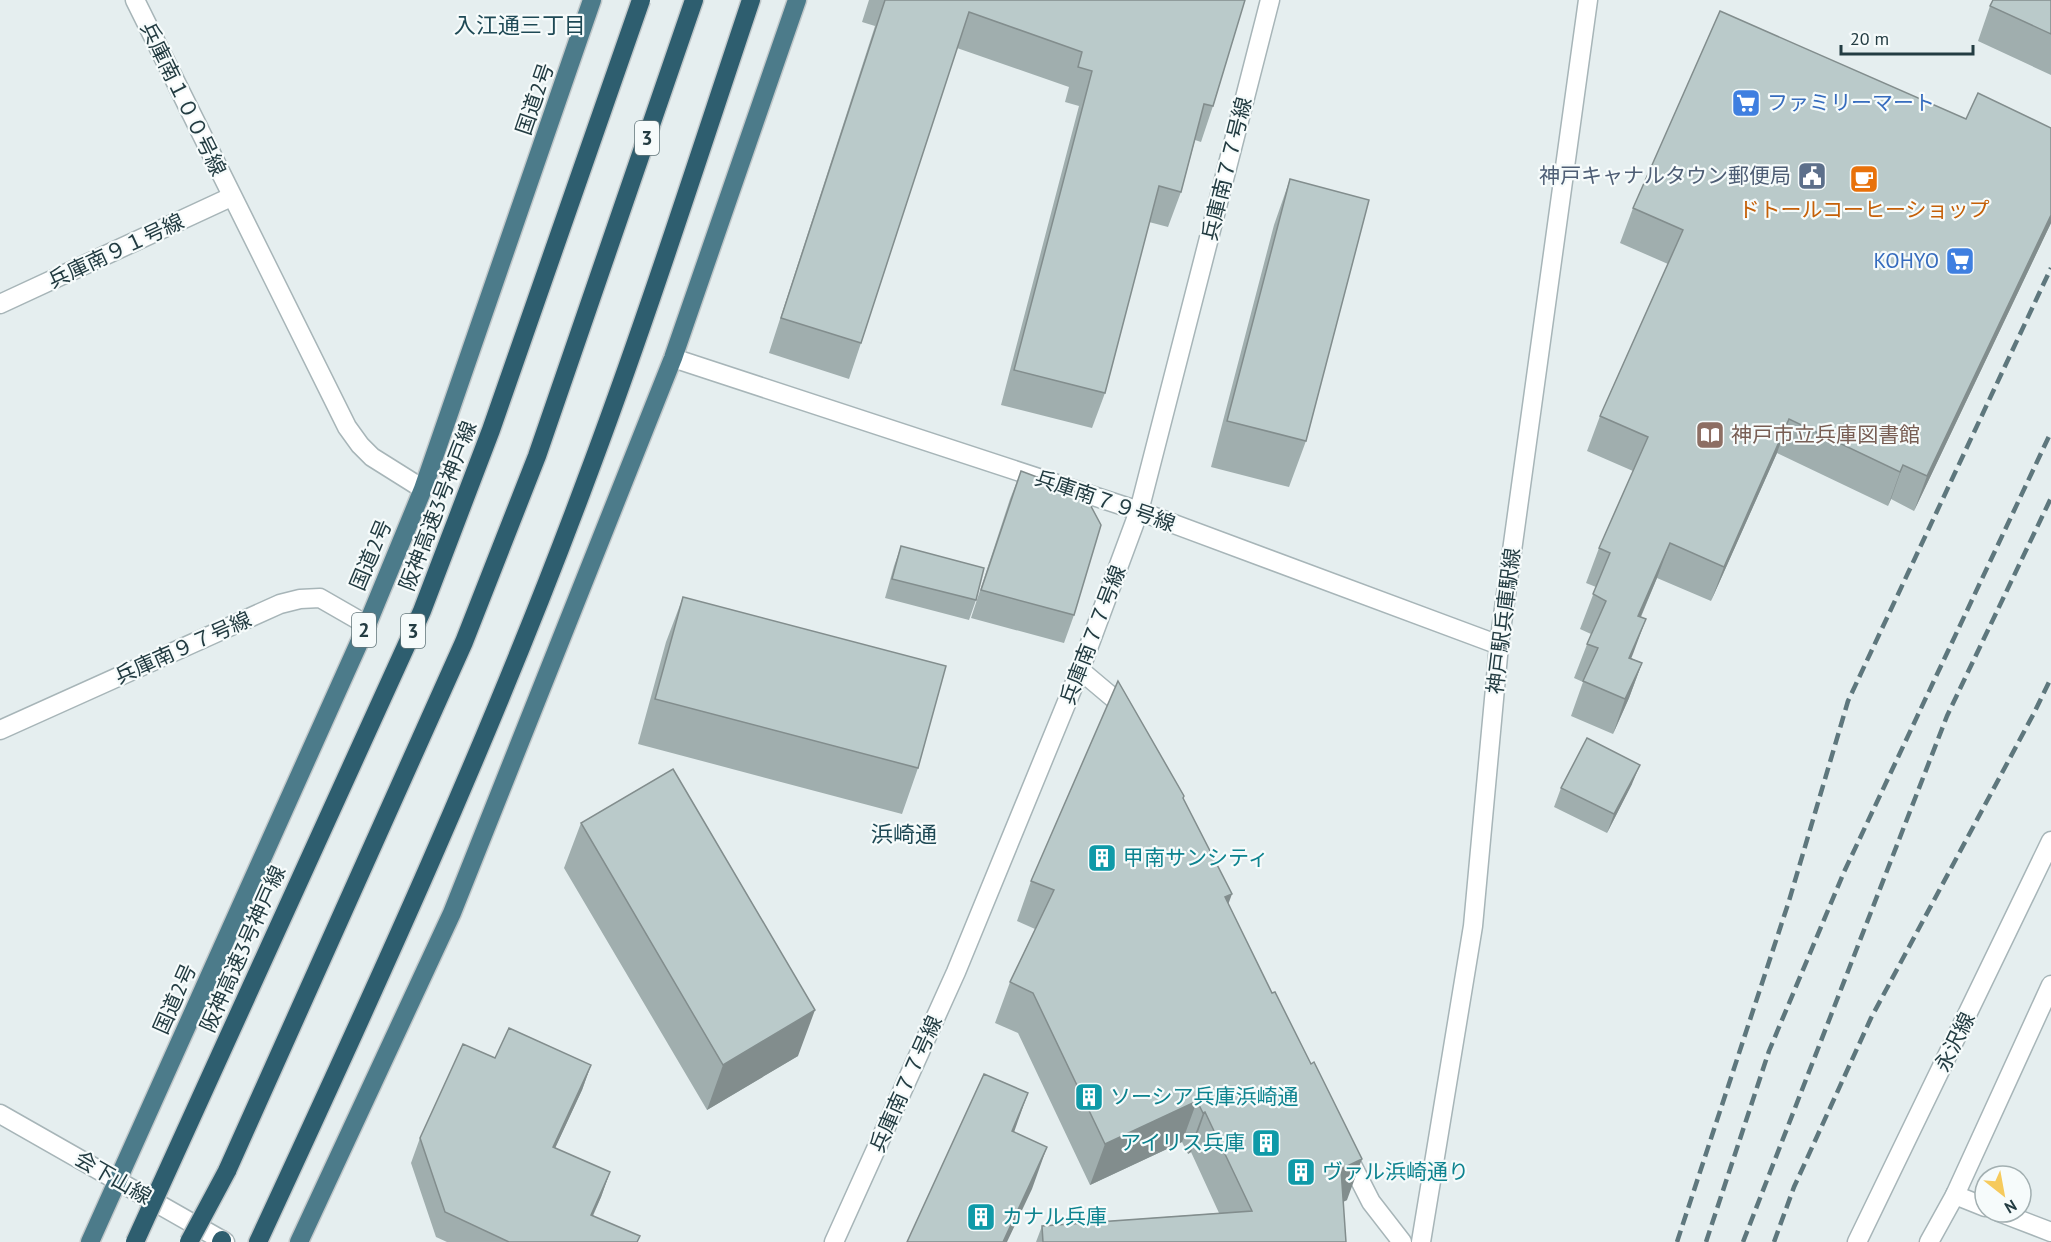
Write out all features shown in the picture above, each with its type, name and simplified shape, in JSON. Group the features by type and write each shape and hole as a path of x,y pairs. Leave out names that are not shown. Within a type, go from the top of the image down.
{"highway":[{"name":"国道2号","path":"90,1242 367,625 423,489 592,0"},
{"name":"阪神高速3号神戸線","path":"135,1242 422,611 491,430 641,0"},
{"name":"3","path":"189,1242 227,1171 464,642 537,456 694,0"},
{"path":"258,1242 388,960 513,667 581,494 655,285 751,0"},
{"path":"299,1242 452,913 673,358 797,0"}],"street":[{"name":"兵庫南１００号線","path":"135,0 347,428 372,457 423,489"},
{"name":"兵庫南７７号線","path":"834,1242 956,972 1080,670 1139,511 1270,0"},
{"name":"神戸駅兵庫駅線","path":"1422,1242 1473,926 1499,645 1588,0"},
{"name":"兵庫南９１号線","path":"0,304 231,197"},
{"name":"兵庫南７９号線","path":"673,358 1139,511 1499,645"},
{"name":"兵庫南９７号線","path":"0,730 280,604 300,599 320,598 367,625"},
{"path":"1080,670 1118,702 1134,734"},
{"name":"永沢線","path":"1857,1242 2051,841"},
{"path":"1929,1242 1955,1195 2051,985"},
{"name":"会下山線","path":"0,1114 223,1241"},
{"path":"1339,1139 1371,1203 1402,1242"},
{"path":"1955,1195 1973,1202"},
{"path":"2030,1224 2051,1232"}],"building":[{"path":"885,0 1245,0 1213,106 1204,104 1181,192 1159,186 1105,393 1014,370 1092,71 1078,67 1082,52 969,12 861,343 781,318"},
{"path":"1993,0 2051,0 2051,34 1990,6"},
{"path":"1720,11 1966,119 1978,93 2051,128 2051,215 1927,476 1903,465 1900,472 1789,419 1724,567 1670,543 1638,616 1646,619 1629,658 1642,663 1625,699 1583,681 1598,648 1587,644 1606,601 1593,594 1610,553 1599,548 1648,437 1600,416 1683,230 1633,208"},
{"path":"1290,179 1369,200 1306,441 1227,421"},
{"path":"1021,471 1085,495 1101,525 1074,615 981,590"},
{"path":"901,546 984,568 976,600 892,579"},
{"path":"683,597 946,666 918,768 655,699"},
{"path":"1118,681 1184,796 1232,894 1225,897 1272,993 1275,992 1311,1064 1314,1062 1362,1159 1341,1169 1346,1242 1043,1242 1042,1226 1252,1211 1205,1112 1203,1113 1197,1101 1105,1144 1033,993 1010,982 1054,890 1031,881"},
{"path":"1587,738 1640,765 1614,814 1561,788"},
{"path":"673,769 815,1010 723,1065 581,823"},
{"path":"509,1028 591,1065 553,1147 610,1172 591,1215 640,1236 637,1242 509,1242 445,1212 420,1138 463,1044 495,1058"},
{"path":"984,1074 1028,1093 1012,1131 1047,1147 1003,1242 907,1242"}],"railway":[{"path":"1677,1242 1789,901 1848,701 2051,268"},
{"path":"1706,1242 1769,1051 1844,872 2051,432"},
{"path":"1743,1242 1947,716 2051,498"},
{"path":"1774,1242 1794,1187 1871,1018 2051,678"}],"place":[{"name":"ファミリーマート","path":"1746,103"},
{"name":"神戸キャナルタウン郵便局","path":"1812,176"},
{"name":"ドトールコーヒーショップ","path":"1864,179"},
{"name":"KOHYO","path":"1960,261"},
{"name":"神戸市立兵庫図書館","path":"1710,435"},
{"name":"甲南サンシティ","path":"1102,858"},
{"name":"ソーシア兵庫浜崎通","path":"1089,1097"},
{"name":"アイリス兵庫","path":"1266,1143"},
{"name":"ヴァル浜崎通り","path":"1301,1172"},
{"name":"カナル兵庫","path":"981,1217"}],"district":[{"name":"入江通三丁目","path":"520,25"},
{"name":"浜崎通","path":"904,834"}]}
